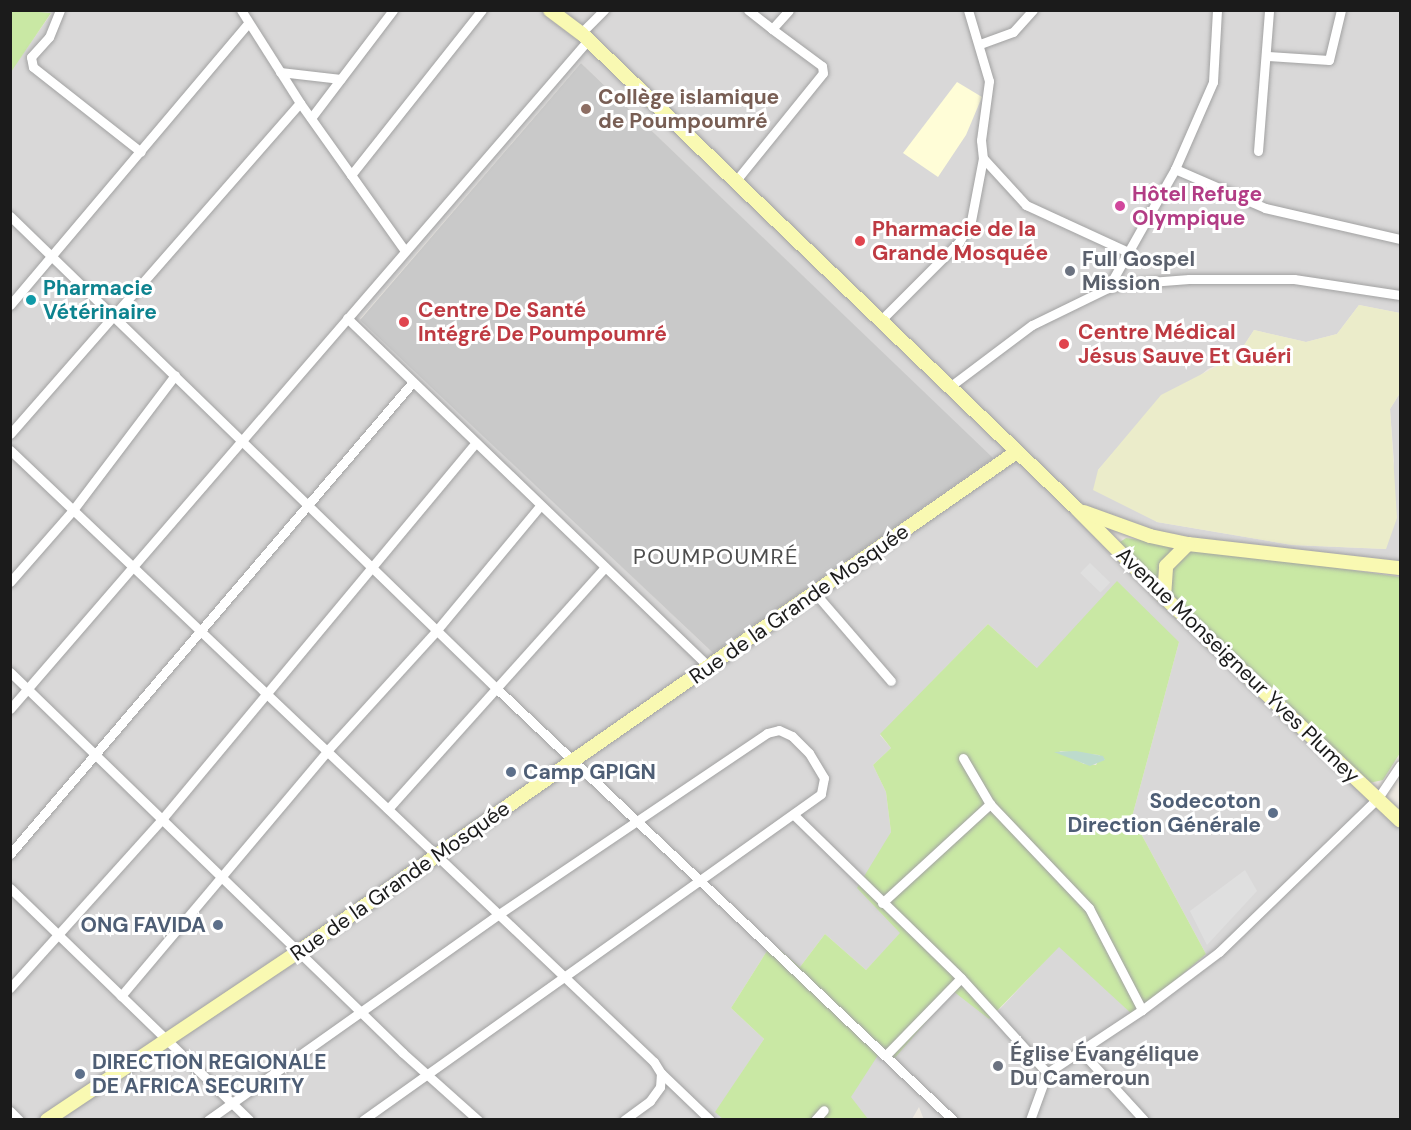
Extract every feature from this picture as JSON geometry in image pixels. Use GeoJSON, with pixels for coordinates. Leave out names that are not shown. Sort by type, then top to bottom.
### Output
{"type":"FeatureCollection","features":[{"type":"Feature","properties":{"kind":"main road","name":"Avenue Monseigneur Yves Plumey"},"geometry":{"type":"LineString","coordinates":[[550,10],[584,37],[948,388],[1077,509],[1164,597],[1401,820]]}},
{"type":"Feature","properties":{"kind":"main road","name":"Rue de la Grande Mosquée"},"geometry":{"type":"LineString","coordinates":[[47,1119],[168,1041],[301,950],[1016,453]]}},
{"type":"Feature","properties":{"kind":"main road"},"geometry":{"type":"LineString","coordinates":[[1077,509],[1150,536],[1188,544],[1401,568]]}},
{"type":"Feature","properties":{"kind":"main road"},"geometry":{"type":"LineString","coordinates":[[1164,597],[1166,566],[1188,544]]}},
{"type":"Feature","properties":{"kind":"street"},"geometry":{"type":"LineString","coordinates":[[60,10],[49,37],[32,57],[33,67],[141,152]]}},
{"type":"Feature","properties":{"kind":"street"},"geometry":{"type":"LineString","coordinates":[[241,10],[300,103],[405,251]]}},
{"type":"Feature","properties":{"kind":"street"},"geometry":{"type":"LineString","coordinates":[[311,118],[393,10]]}},
{"type":"Feature","properties":{"kind":"street"},"geometry":{"type":"LineString","coordinates":[[351,175],[482,10]]}},
{"type":"Feature","properties":{"kind":"street"},"geometry":{"type":"LineString","coordinates":[[10,709],[405,251],[604,10]]}},
{"type":"Feature","properties":{"kind":"street"},"geometry":{"type":"LineString","coordinates":[[734,183],[823,73],[822,66],[748,10]]}},
{"type":"Feature","properties":{"kind":"street"},"geometry":{"type":"LineString","coordinates":[[772,29],[789,10]]}},
{"type":"Feature","properties":{"kind":"street"},"geometry":{"type":"LineString","coordinates":[[880,321],[959,242],[971,221],[983,158],[981,140],[989,81],[980,44],[968,10]]}},
{"type":"Feature","properties":{"kind":"street"},"geometry":{"type":"LineString","coordinates":[[980,44],[1013,32],[1033,10]]}},
{"type":"Feature","properties":{"kind":"street"},"geometry":{"type":"LineString","coordinates":[[1108,288],[1126,251],[1175,169],[1213,82],[1217,10]]}},
{"type":"Feature","properties":{"kind":"street"},"geometry":{"type":"LineString","coordinates":[[1258,151],[1268,56],[1269,10]]}},
{"type":"Feature","properties":{"kind":"street"},"geometry":{"type":"LineString","coordinates":[[1268,56],[1329,60],[1341,10]]}},
{"type":"Feature","properties":{"kind":"street"},"geometry":{"type":"LineString","coordinates":[[10,305],[248,22]]}},
{"type":"Feature","properties":{"kind":"street"},"geometry":{"type":"LineString","coordinates":[[280,72],[341,79]]}},
{"type":"Feature","properties":{"kind":"street"},"geometry":{"type":"LineString","coordinates":[[10,434],[300,103]]}},
{"type":"Feature","properties":{"kind":"street"},"geometry":{"type":"LineString","coordinates":[[983,158],[1026,205],[1126,251]]}},
{"type":"Feature","properties":{"kind":"street"},"geometry":{"type":"LineString","coordinates":[[1175,169],[1265,208],[1401,239]]}},
{"type":"Feature","properties":{"kind":"street"},"geometry":{"type":"LineString","coordinates":[[10,216],[495,687],[886,1054],[952,1119]]}},
{"type":"Feature","properties":{"kind":"street"},"geometry":{"type":"LineString","coordinates":[[948,388],[1032,325],[1108,288],[1189,279],[1293,279],[1401,295]]}},
{"type":"Feature","properties":{"kind":"street"},"geometry":{"type":"LineString","coordinates":[[347,318],[709,668]]}},
{"type":"Feature","properties":{"kind":"street"},"geometry":{"type":"LineString","coordinates":[[10,582],[73,510],[176,375]]}},
{"type":"Feature","properties":{"kind":"street"},"geometry":{"type":"LineString","coordinates":[[10,854],[412,383]]}},
{"type":"Feature","properties":{"kind":"street"},"geometry":{"type":"LineString","coordinates":[[10,988],[162,818],[264,692],[373,569],[475,443]]}},
{"type":"Feature","properties":{"kind":"street"},"geometry":{"type":"LineString","coordinates":[[10,450],[654,1062],[661,1073],[710,1119]]}},
{"type":"Feature","properties":{"kind":"street"},"geometry":{"type":"LineString","coordinates":[[121,996],[327,751],[437,630],[540,506]]}},
{"type":"Feature","properties":{"kind":"street"},"geometry":{"type":"LineString","coordinates":[[388,809],[604,568]]}},
{"type":"Feature","properties":{"kind":"street"},"geometry":{"type":"LineString","coordinates":[[815,593],[891,681]]}},
{"type":"Feature","properties":{"kind":"street"},"geometry":{"type":"LineString","coordinates":[[10,672],[224,875],[362,1012],[478,1119]]}},
{"type":"Feature","properties":{"kind":"street"},"geometry":{"type":"LineString","coordinates":[[208,1119],[499,914],[638,822],[767,732],[780,730],[792,736],[809,753],[824,778],[821,794],[795,816],[563,976],[363,1119]]}},
{"type":"Feature","properties":{"kind":"street"},"geometry":{"type":"LineString","coordinates":[[963,758],[990,804],[1089,908],[1142,1010]]}},
{"type":"Feature","properties":{"kind":"street"},"geometry":{"type":"LineString","coordinates":[[1030,1119],[1047,1074],[1142,1010],[1220,952],[1378,798],[1401,765]]}},
{"type":"Feature","properties":{"kind":"street"},"geometry":{"type":"LineString","coordinates":[[882,903],[990,804]]}},
{"type":"Feature","properties":{"kind":"street"},"geometry":{"type":"LineString","coordinates":[[795,816],[961,978],[1047,1074]]}},
{"type":"Feature","properties":{"kind":"street"},"geometry":{"type":"LineString","coordinates":[[10,888],[249,1119]]}},
{"type":"Feature","properties":{"kind":"street"},"geometry":{"type":"LineString","coordinates":[[886,1054],[961,978]]}},
{"type":"Feature","properties":{"kind":"street"},"geometry":{"type":"LineString","coordinates":[[1080,1050],[1144,1119]]}},
{"type":"Feature","properties":{"kind":"street"},"geometry":{"type":"LineString","coordinates":[[624,1119],[650,1101],[660,1087],[661,1073]]}},
{"type":"Feature","properties":{"kind":"street"},"geometry":{"type":"LineString","coordinates":[[815,1119],[824,1110]]}},
{"type":"Feature","properties":{"kind":"street"},"geometry":{"type":"LineString","coordinates":[[10,1111],[19,1119]]}},
{"type":"Feature","properties":{"kind":"shaded area"},"geometry":{"type":"Polygon","coordinates":[[[29,10],[1400,11],[1400,313],[1359,305],[1337,334],[1306,342],[1254,330],[1237,356],[1208,369],[1126,438],[1098,470],[1157,522],[1292,545],[1386,549],[1394,461],[1390,409],[1400,393],[1400,568],[1188,544],[1079,510],[1400,820],[1400,1119],[924,1120],[919,1107],[912,1119],[868,1120],[850,1097],[856,1085],[882,1049],[953,991],[997,1012],[1059,946],[1134,1015],[1206,954],[1132,817],[1179,642],[1037,668],[988,624],[880,735],[891,748],[873,765],[886,792],[891,832],[877,859],[901,933],[866,970],[825,934],[800,967],[772,943],[731,1008],[764,1039],[716,1112],[724,1119],[11,1119],[10,72],[51,14],[30,15],[29,10]],[[581,63],[360,319],[713,653],[992,458],[581,63]]]}},
{"type":"Feature","properties":{"kind":"shaded area"},"geometry":{"type":"Polygon","coordinates":[[[581,63],[993,458],[713,653],[360,320],[581,63]]]}},
{"type":"Feature","properties":{"kind":"shaded area"},"geometry":{"type":"Polygon","coordinates":[[[957,82],[982,97],[966,135],[938,177],[903,153],[957,82]]]}},
{"type":"Feature","properties":{"kind":"shaded area"},"geometry":{"type":"Polygon","coordinates":[[[1090,563],[1110,582],[1100,593],[1080,573],[1090,563]]]}},
{"type":"Feature","properties":{"kind":"shaded area"},"geometry":{"type":"Polygon","coordinates":[[[1245,870],[1257,891],[1207,945],[1190,911],[1245,870]]]}},
{"type":"Feature","properties":{"kind":"green space"},"geometry":{"type":"Polygon","coordinates":[[[10,11],[51,13],[11,72],[10,11]]]}},
{"type":"Feature","properties":{"kind":"green space"},"geometry":{"type":"Polygon","coordinates":[[[1359,305],[1400,313],[1400,393],[1390,409],[1397,518],[1386,549],[1292,545],[1157,522],[1093,490],[1098,470],[1161,395],[1237,356],[1254,330],[1306,342],[1337,334],[1359,305]]]}},
{"type":"Feature","properties":{"kind":"green space"},"geometry":{"type":"Polygon","coordinates":[[[1126,538],[1400,577],[1400,753],[1383,780],[1369,783],[1117,544],[1126,538]]]}},
{"type":"Feature","properties":{"kind":"green space"},"geometry":{"type":"Polygon","coordinates":[[[1117,581],[1179,642],[1132,817],[1206,954],[1134,1016],[1059,947],[989,1019],[953,991],[894,1059],[882,1049],[851,1097],[868,1119],[724,1120],[715,1112],[764,1039],[731,1008],[772,943],[800,967],[825,934],[866,970],[900,933],[857,888],[891,832],[886,792],[873,765],[891,748],[880,734],[988,624],[1037,668],[1117,581]],[[1059,751],[1084,764],[1096,765],[1099,760],[1105,760],[1099,755],[1059,751]]]}},
{"type":"Feature","properties":{"kind":"green space"},"geometry":{"type":"Polygon","coordinates":[[[1076,751],[1103,756],[1105,760],[1090,766],[1054,752],[1076,751]]]}},
{"type":"Feature","properties":{"kind":"place","name":"Collège islamique de Poumpoumré"},"geometry":{"type":"Point","coordinates":[586,109]}},
{"type":"Feature","properties":{"kind":"place","name":"Hôtel Refuge Olympique"},"geometry":{"type":"Point","coordinates":[1120,206]}},
{"type":"Feature","properties":{"kind":"place","name":"Pharmacie de la Grande Mosquée"},"geometry":{"type":"Point","coordinates":[860,241]}},
{"type":"Feature","properties":{"kind":"place","name":"Full Gospel Mission"},"geometry":{"type":"Point","coordinates":[1070,271]}},
{"type":"Feature","properties":{"kind":"place","name":"Pharmacie Vétérinaire"},"geometry":{"type":"Point","coordinates":[31,300]}},
{"type":"Feature","properties":{"kind":"place","name":"Centre De Santé Intégré De Poumpoumré"},"geometry":{"type":"Point","coordinates":[404,322]}},
{"type":"Feature","properties":{"kind":"place","name":"Centre Médical Jésus Sauve Et Guéri"},"geometry":{"type":"Point","coordinates":[1064,344]}},
{"type":"Feature","properties":{"kind":"place","name":"Camp GPIGN"},"geometry":{"type":"Point","coordinates":[511,772]}},
{"type":"Feature","properties":{"kind":"place","name":"Sodecoton Direction Générale"},"geometry":{"type":"Point","coordinates":[1273,813]}},
{"type":"Feature","properties":{"kind":"place","name":"ONG FAVIDA"},"geometry":{"type":"Point","coordinates":[218,925]}},
{"type":"Feature","properties":{"kind":"place","name":"Église Évangélique Du Cameroun"},"geometry":{"type":"Point","coordinates":[998,1066]}},
{"type":"Feature","properties":{"kind":"place","name":"DIRECTION REGIONALE DE AFRICA SECURITY"},"geometry":{"type":"Point","coordinates":[80,1074]}},
{"type":"Feature","properties":{"kind":"district","name":"POUMPOUMRÉ"},"geometry":{"type":"Point","coordinates":[716,557]}}]}
